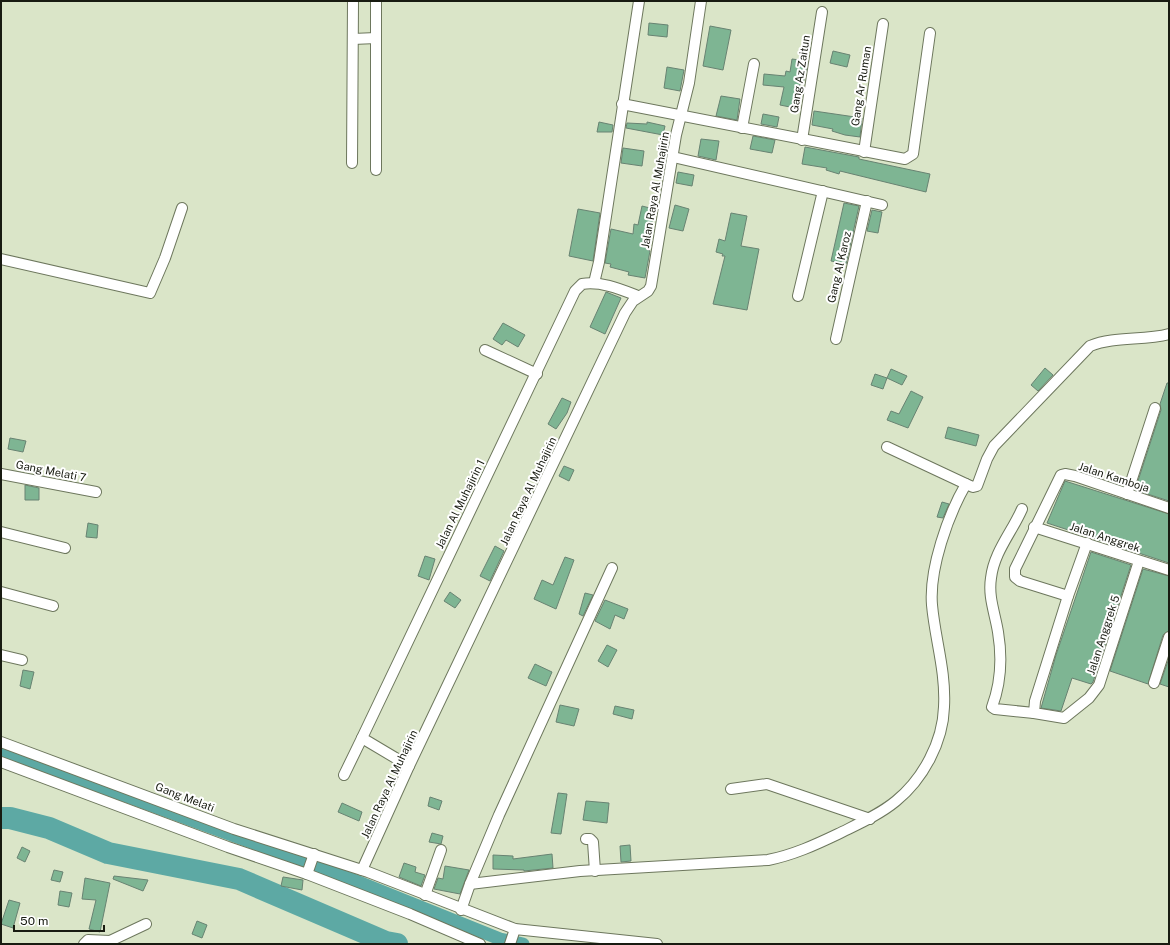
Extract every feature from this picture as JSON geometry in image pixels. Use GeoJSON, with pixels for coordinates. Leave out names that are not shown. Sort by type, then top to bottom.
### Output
{"type":"FeatureCollection","features":[{"type":"Feature","properties":{"kind":"street"},"geometry":{"type":"LineString","coordinates":[[352,163],[353,1]]}},
{"type":"Feature","properties":{"kind":"street"},"geometry":{"type":"LineString","coordinates":[[376,1],[376,170]]}},
{"type":"Feature","properties":{"kind":"street"},"geometry":{"type":"LineString","coordinates":[[638,296],[613,287],[594,283],[599,262],[622,104],[639,1]]}},
{"type":"Feature","properties":{"kind":"street","name":"Jalan Raya Al Muhajirin"},"geometry":{"type":"LineString","coordinates":[[362,870],[625,313],[638,296],[648,291],[651,286],[676,135],[689,83],[701,1]]}},
{"type":"Feature","properties":{"kind":"street","name":"Gang Az Zaitun"},"geometry":{"type":"LineString","coordinates":[[802,140],[822,12]]}},
{"type":"Feature","properties":{"kind":"street","name":"Gang Ar Ruman"},"geometry":{"type":"LineString","coordinates":[[864,152],[883,24]]}},
{"type":"Feature","properties":{"kind":"street"},"geometry":{"type":"LineString","coordinates":[[622,104],[905,159],[913,154],[930,33]]}},
{"type":"Feature","properties":{"kind":"street"},"geometry":{"type":"LineString","coordinates":[[353,39],[376,38]]}},
{"type":"Feature","properties":{"kind":"street"},"geometry":{"type":"LineString","coordinates":[[742,128],[754,64]]}},
{"type":"Feature","properties":{"kind":"street"},"geometry":{"type":"LineString","coordinates":[[673,157],[867,200],[882,205]]}},
{"type":"Feature","properties":{"kind":"street"},"geometry":{"type":"LineString","coordinates":[[798,296],[823,191]]}},
{"type":"Feature","properties":{"kind":"street","name":"Gang Al Karoz"},"geometry":{"type":"LineString","coordinates":[[836,339],[867,200]]}},
{"type":"Feature","properties":{"kind":"street"},"geometry":{"type":"LineString","coordinates":[[1,259],[150,293],[166,258],[182,208]]}},
{"type":"Feature","properties":{"kind":"street","name":"Jalan Al Muhajirin 1"},"geometry":{"type":"LineString","coordinates":[[344,775],[537,374],[575,291],[582,284],[594,283]]}},
{"type":"Feature","properties":{"kind":"street"},"geometry":{"type":"LineString","coordinates":[[887,447],[973,487],[978,486],[987,459],[994,446],[1090,346],[1108,341],[1158,337],[1169,334]]}},
{"type":"Feature","properties":{"kind":"street"},"geometry":{"type":"LineString","coordinates":[[485,350],[537,374]]}},
{"type":"Feature","properties":{"kind":"street"},"geometry":{"type":"LineString","coordinates":[[1127,494],[1155,408]]}},
{"type":"Feature","properties":{"kind":"street","name":"Gang Melati 7"},"geometry":{"type":"LineString","coordinates":[[1,474],[96,492]]}},
{"type":"Feature","properties":{"kind":"street","name":"Jalan Kamboja"},"geometry":{"type":"LineString","coordinates":[[1034,527],[1061,475],[1065,474],[1075,476],[1169,508]]}},
{"type":"Feature","properties":{"kind":"street"},"geometry":{"type":"LineString","coordinates":[[470,884],[595,871],[768,860],[801,851],[870,819],[896,802],[909,789],[927,765],[942,725],[944,683],[932,606],[933,572],[942,540],[966,484]]}},
{"type":"Feature","properties":{"kind":"street"},"geometry":{"type":"LineString","coordinates":[[1022,509],[997,555],[991,577],[991,599],[998,632],[1000,662],[998,687],[992,707],[995,710],[1034,713],[1036,701],[1068,596],[1087,544]]}},
{"type":"Feature","properties":{"kind":"street"},"geometry":{"type":"LineString","coordinates":[[1034,527],[1015,569],[1015,577],[1020,581],[1068,596]]}},
{"type":"Feature","properties":{"kind":"street","name":"Jalan Anggrek"},"geometry":{"type":"LineString","coordinates":[[1034,527],[1169,570]]}},
{"type":"Feature","properties":{"kind":"street"},"geometry":{"type":"LineString","coordinates":[[1,532],[65,548]]}},
{"type":"Feature","properties":{"kind":"street","name":"Jalan Anggrek 5"},"geometry":{"type":"LineString","coordinates":[[1034,713],[1064,718],[1096,690],[1101,680],[1139,561]]}},
{"type":"Feature","properties":{"kind":"street"},"geometry":{"type":"LineString","coordinates":[[461,910],[470,884],[612,568]]}},
{"type":"Feature","properties":{"kind":"street"},"geometry":{"type":"LineString","coordinates":[[1,592],[53,606]]}},
{"type":"Feature","properties":{"kind":"street"},"geometry":{"type":"LineString","coordinates":[[1154,683],[1169,638]]}},
{"type":"Feature","properties":{"kind":"street"},"geometry":{"type":"LineString","coordinates":[[1,655],[22,660]]}},
{"type":"Feature","properties":{"kind":"street"},"geometry":{"type":"LineString","coordinates":[[362,738],[410,766]]}},
{"type":"Feature","properties":{"kind":"street","name":"Gang Melati"},"geometry":{"type":"LineString","coordinates":[[1,742],[78,773],[234,829],[313,856],[362,870],[461,910],[512,937],[657,944]]}},
{"type":"Feature","properties":{"kind":"street"},"geometry":{"type":"LineString","coordinates":[[14,748],[6,762],[228,847],[307,873],[480,944]]}},
{"type":"Feature","properties":{"kind":"street"},"geometry":{"type":"LineString","coordinates":[[74,787],[78,773]]}},
{"type":"Feature","properties":{"kind":"street"},"geometry":{"type":"LineString","coordinates":[[731,789],[759,784],[778,787],[870,819]]}},
{"type":"Feature","properties":{"kind":"street"},"geometry":{"type":"LineString","coordinates":[[586,839],[590,839],[593,842],[595,871]]}},
{"type":"Feature","properties":{"kind":"street"},"geometry":{"type":"LineString","coordinates":[[426,895],[440,850]]}},
{"type":"Feature","properties":{"kind":"street"},"geometry":{"type":"LineString","coordinates":[[307,873],[313,856]]}},
{"type":"Feature","properties":{"kind":"street"},"geometry":{"type":"LineString","coordinates":[[84,944],[88,940],[110,941],[146,924]]}},
{"type":"Feature","properties":{"kind":"building"},"geometry":{"type":"Polygon","coordinates":[[[649,23],[668,25],[667,37],[648,35],[649,23]]]}},
{"type":"Feature","properties":{"kind":"building"},"geometry":{"type":"Polygon","coordinates":[[[710,26],[731,30],[723,70],[703,66],[710,26]]]}},
{"type":"Feature","properties":{"kind":"building"},"geometry":{"type":"Polygon","coordinates":[[[833,51],[850,55],[847,67],[830,63],[833,51]]]}},
{"type":"Feature","properties":{"kind":"building"},"geometry":{"type":"Polygon","coordinates":[[[792,59],[808,61],[803,84],[800,84],[795,108],[780,105],[784,87],[763,85],[764,74],[785,76],[786,71],[790,72],[792,59]]]}},
{"type":"Feature","properties":{"kind":"building"},"geometry":{"type":"Polygon","coordinates":[[[667,67],[684,70],[680,91],[664,88],[667,67]]]}},
{"type":"Feature","properties":{"kind":"building"},"geometry":{"type":"Polygon","coordinates":[[[721,96],[740,99],[737,120],[716,116],[721,96]]]}},
{"type":"Feature","properties":{"kind":"building"},"geometry":{"type":"Polygon","coordinates":[[[814,111],[862,118],[860,137],[845,135],[832,131],[833,129],[812,125],[814,111]]]}},
{"type":"Feature","properties":{"kind":"building"},"geometry":{"type":"Polygon","coordinates":[[[763,114],[779,117],[777,127],[761,124],[763,114]]]}},
{"type":"Feature","properties":{"kind":"building"},"geometry":{"type":"Polygon","coordinates":[[[599,122],[613,125],[612,132],[597,132],[599,122]]]}},
{"type":"Feature","properties":{"kind":"building"},"geometry":{"type":"Polygon","coordinates":[[[647,122],[665,126],[663,135],[626,128],[627,123],[647,124],[647,122]]]}},
{"type":"Feature","properties":{"kind":"building"},"geometry":{"type":"Polygon","coordinates":[[[753,136],[775,140],[772,153],[750,149],[753,136]]]}},
{"type":"Feature","properties":{"kind":"building"},"geometry":{"type":"Polygon","coordinates":[[[701,139],[719,141],[716,160],[698,156],[701,139]]]}},
{"type":"Feature","properties":{"kind":"building"},"geometry":{"type":"Polygon","coordinates":[[[805,147],[859,157],[859,159],[930,174],[926,192],[840,171],[839,174],[826,170],[827,168],[802,164],[805,147]]]}},
{"type":"Feature","properties":{"kind":"building"},"geometry":{"type":"Polygon","coordinates":[[[623,148],[644,151],[642,166],[621,163],[623,148]]]}},
{"type":"Feature","properties":{"kind":"building"},"geometry":{"type":"Polygon","coordinates":[[[678,172],[694,175],[692,186],[676,183],[678,172]]]}},
{"type":"Feature","properties":{"kind":"building"},"geometry":{"type":"Polygon","coordinates":[[[844,203],[859,206],[846,264],[831,261],[844,203]]]}},
{"type":"Feature","properties":{"kind":"building"},"geometry":{"type":"Polygon","coordinates":[[[675,205],[689,209],[683,231],[669,228],[675,205]]]}},
{"type":"Feature","properties":{"kind":"building"},"geometry":{"type":"Polygon","coordinates":[[[642,206],[654,209],[648,250],[650,251],[645,278],[628,275],[629,272],[610,267],[611,264],[605,263],[611,229],[633,234],[634,224],[638,225],[642,206]]]}},
{"type":"Feature","properties":{"kind":"building"},"geometry":{"type":"Polygon","coordinates":[[[578,209],[600,213],[593,261],[569,256],[578,209]]]}},
{"type":"Feature","properties":{"kind":"building"},"geometry":{"type":"Polygon","coordinates":[[[872,210],[882,212],[878,233],[867,231],[872,210]]]}},
{"type":"Feature","properties":{"kind":"building"},"geometry":{"type":"Polygon","coordinates":[[[731,213],[747,216],[741,246],[759,249],[747,310],[713,304],[725,256],[722,256],[723,254],[716,252],[719,239],[725,241],[731,213]]]}},
{"type":"Feature","properties":{"kind":"building"},"geometry":{"type":"Polygon","coordinates":[[[606,292],[621,298],[605,334],[590,327],[606,292]]]}},
{"type":"Feature","properties":{"kind":"building"},"geometry":{"type":"Polygon","coordinates":[[[503,323],[525,335],[518,347],[506,340],[502,345],[493,339],[503,323]]]}},
{"type":"Feature","properties":{"kind":"building"},"geometry":{"type":"Polygon","coordinates":[[[1045,368],[1053,375],[1038,391],[1031,385],[1045,368]]]}},
{"type":"Feature","properties":{"kind":"building"},"geometry":{"type":"Polygon","coordinates":[[[891,369],[907,376],[902,385],[887,378],[891,369]]]}},
{"type":"Feature","properties":{"kind":"building"},"geometry":{"type":"Polygon","coordinates":[[[875,374],[887,378],[883,389],[871,385],[875,374]]]}},
{"type":"Feature","properties":{"kind":"building"},"geometry":{"type":"Polygon","coordinates":[[[1167,383],[1169,383],[1169,501],[1135,490],[1161,410],[1160,404],[1167,383]]]}},
{"type":"Feature","properties":{"kind":"building"},"geometry":{"type":"Polygon","coordinates":[[[911,391],[923,397],[908,428],[887,420],[891,411],[899,414],[911,391]]]}},
{"type":"Feature","properties":{"kind":"building"},"geometry":{"type":"Polygon","coordinates":[[[562,398],[571,402],[567,413],[556,429],[548,424],[562,398]]]}},
{"type":"Feature","properties":{"kind":"building"},"geometry":{"type":"Polygon","coordinates":[[[948,427],[979,435],[976,446],[945,438],[948,427]]]}},
{"type":"Feature","properties":{"kind":"building"},"geometry":{"type":"Polygon","coordinates":[[[10,438],[26,441],[23,452],[8,449],[10,438]]]}},
{"type":"Feature","properties":{"kind":"building"},"geometry":{"type":"Polygon","coordinates":[[[564,466],[574,470],[569,481],[559,476],[564,466]]]}},
{"type":"Feature","properties":{"kind":"building"},"geometry":{"type":"Polygon","coordinates":[[[1065,481],[1169,514],[1169,563],[1047,523],[1065,481]]]}},
{"type":"Feature","properties":{"kind":"building"},"geometry":{"type":"Polygon","coordinates":[[[25,485],[39,488],[39,500],[25,500],[25,485]]]}},
{"type":"Feature","properties":{"kind":"building"},"geometry":{"type":"Polygon","coordinates":[[[942,502],[949,504],[943,518],[937,517],[942,502]]]}},
{"type":"Feature","properties":{"kind":"building"},"geometry":{"type":"Polygon","coordinates":[[[88,523],[98,525],[97,538],[86,537],[88,523]]]}},
{"type":"Feature","properties":{"kind":"building"},"geometry":{"type":"Polygon","coordinates":[[[495,546],[504,551],[490,581],[480,576],[495,546]]]}},
{"type":"Feature","properties":{"kind":"building"},"geometry":{"type":"Polygon","coordinates":[[[1091,552],[1131,565],[1093,682],[1091,684],[1072,678],[1061,711],[1041,708],[1056,655],[1091,552]]]}},
{"type":"Feature","properties":{"kind":"building"},"geometry":{"type":"Polygon","coordinates":[[[425,556],[435,559],[429,580],[418,576],[425,556]]]}},
{"type":"Feature","properties":{"kind":"building"},"geometry":{"type":"Polygon","coordinates":[[[565,557],[574,560],[556,609],[534,599],[542,580],[553,585],[565,557]]]}},
{"type":"Feature","properties":{"kind":"building"},"geometry":{"type":"Polygon","coordinates":[[[1143,569],[1169,576],[1169,631],[1163,635],[1148,684],[1110,671],[1143,569]]]}},
{"type":"Feature","properties":{"kind":"building"},"geometry":{"type":"Polygon","coordinates":[[[450,592],[461,600],[455,608],[444,601],[450,592]]]}},
{"type":"Feature","properties":{"kind":"building"},"geometry":{"type":"Polygon","coordinates":[[[585,593],[593,595],[583,616],[579,614],[585,593]]]}},
{"type":"Feature","properties":{"kind":"building"},"geometry":{"type":"Polygon","coordinates":[[[605,600],[628,609],[624,619],[615,615],[610,629],[595,621],[605,600]]]}},
{"type":"Feature","properties":{"kind":"building"},"geometry":{"type":"Polygon","coordinates":[[[607,645],[617,650],[608,667],[598,661],[607,645]]]}},
{"type":"Feature","properties":{"kind":"building"},"geometry":{"type":"Polygon","coordinates":[[[1169,658],[1169,687],[1160,684],[1169,658]]]}},
{"type":"Feature","properties":{"kind":"building"},"geometry":{"type":"Polygon","coordinates":[[[535,664],[552,672],[546,686],[528,678],[535,664]]]}},
{"type":"Feature","properties":{"kind":"building"},"geometry":{"type":"Polygon","coordinates":[[[23,670],[34,672],[30,689],[20,686],[23,670]]]}},
{"type":"Feature","properties":{"kind":"building"},"geometry":{"type":"Polygon","coordinates":[[[560,705],[579,709],[574,726],[556,722],[560,705]]]}},
{"type":"Feature","properties":{"kind":"building"},"geometry":{"type":"Polygon","coordinates":[[[615,706],[634,710],[632,719],[613,714],[615,706]]]}},
{"type":"Feature","properties":{"kind":"building"},"geometry":{"type":"Polygon","coordinates":[[[558,793],[567,794],[561,834],[551,833],[558,793]]]}},
{"type":"Feature","properties":{"kind":"building"},"geometry":{"type":"Polygon","coordinates":[[[430,797],[442,801],[439,810],[428,806],[430,797]]]}},
{"type":"Feature","properties":{"kind":"building"},"geometry":{"type":"Polygon","coordinates":[[[586,801],[609,803],[607,823],[583,820],[586,801]]]}},
{"type":"Feature","properties":{"kind":"building"},"geometry":{"type":"Polygon","coordinates":[[[342,803],[362,812],[359,821],[338,812],[342,803]]]}},
{"type":"Feature","properties":{"kind":"building"},"geometry":{"type":"Polygon","coordinates":[[[432,833],[443,836],[441,844],[429,842],[432,833]]]}},
{"type":"Feature","properties":{"kind":"building"},"geometry":{"type":"Polygon","coordinates":[[[630,845],[631,861],[621,862],[620,846],[630,845]]]}},
{"type":"Feature","properties":{"kind":"building"},"geometry":{"type":"Polygon","coordinates":[[[22,847],[30,851],[25,862],[17,858],[22,847]]]}},
{"type":"Feature","properties":{"kind":"building"},"geometry":{"type":"Polygon","coordinates":[[[552,854],[553,868],[524,871],[493,869],[493,855],[513,856],[513,859],[552,854]]]}},
{"type":"Feature","properties":{"kind":"building"},"geometry":{"type":"Polygon","coordinates":[[[404,863],[416,867],[415,872],[425,875],[421,886],[399,877],[404,863]]]}},
{"type":"Feature","properties":{"kind":"building"},"geometry":{"type":"Polygon","coordinates":[[[445,866],[469,870],[460,894],[434,889],[438,878],[443,879],[445,866]]]}},
{"type":"Feature","properties":{"kind":"building"},"geometry":{"type":"Polygon","coordinates":[[[54,870],[63,872],[60,882],[51,880],[54,870]]]}},
{"type":"Feature","properties":{"kind":"building"},"geometry":{"type":"Polygon","coordinates":[[[114,876],[148,880],[143,891],[113,879],[114,876]]]}},
{"type":"Feature","properties":{"kind":"building"},"geometry":{"type":"Polygon","coordinates":[[[283,877],[303,880],[302,890],[281,886],[283,877]]]}},
{"type":"Feature","properties":{"kind":"building"},"geometry":{"type":"Polygon","coordinates":[[[85,878],[110,883],[100,932],[89,929],[96,900],[82,899],[85,878]]]}},
{"type":"Feature","properties":{"kind":"building"},"geometry":{"type":"Polygon","coordinates":[[[60,891],[72,893],[69,907],[58,905],[60,891]]]}},
{"type":"Feature","properties":{"kind":"building"},"geometry":{"type":"Polygon","coordinates":[[[9,900],[20,903],[13,928],[1,924],[9,900]]]}},
{"type":"Feature","properties":{"kind":"building"},"geometry":{"type":"Polygon","coordinates":[[[197,921],[207,925],[202,938],[192,934],[197,921]]]}},
{"type":"Feature","properties":{"kind":"waterway"},"geometry":{"type":"LineString","coordinates":[[1,750],[346,877],[500,939],[523,944]]}},
{"type":"Feature","properties":{"kind":"waterway"},"geometry":{"type":"LineString","coordinates":[[1,818],[10,818],[49,828],[108,853],[239,879],[386,942],[397,944]]}}]}
